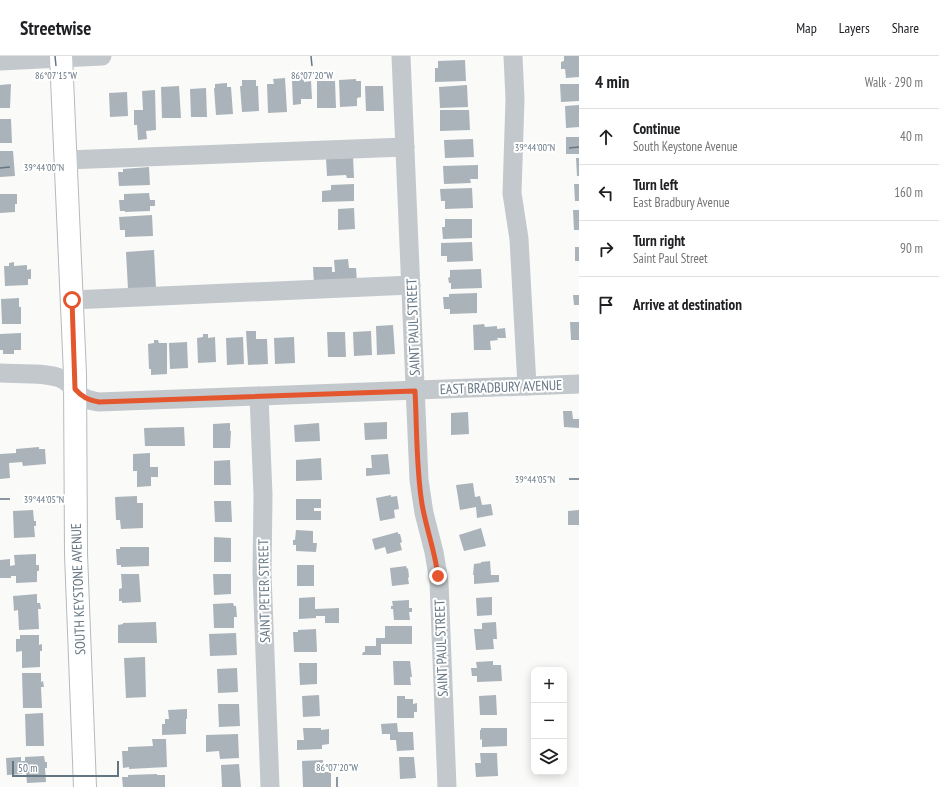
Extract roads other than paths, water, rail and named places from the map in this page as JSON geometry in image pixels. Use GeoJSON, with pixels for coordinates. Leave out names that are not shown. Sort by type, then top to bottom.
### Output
{"type":"FeatureCollection","features":[{"type":"Feature","properties":{"kind":"main road","name":"SOUTH KEYSTONE AVENUE"},"geometry":{"type":"LineString","coordinates":[[61,57],[75,389],[76,554],[85,787]]}},
{"type":"Feature","properties":{"kind":"street"},"geometry":{"type":"LineString","coordinates":[[0,61],[102,56]]}},
{"type":"Feature","properties":{"kind":"street","name":"SAINT PAUL STREET"},"geometry":{"type":"LineString","coordinates":[[401,56],[420,492],[438,576],[447,787]]}},
{"type":"Feature","properties":{"kind":"street"},"geometry":{"type":"LineString","coordinates":[[513,56],[515,99],[512,193],[519,239],[527,386]]}},
{"type":"Feature","properties":{"kind":"street"},"geometry":{"type":"LineString","coordinates":[[66,160],[405,146]]}},
{"type":"Feature","properties":{"kind":"street"},"geometry":{"type":"LineString","coordinates":[[72,300],[411,285]]}},
{"type":"Feature","properties":{"kind":"street","name":"EAST BRADBURY AVENUE"},"geometry":{"type":"LineString","coordinates":[[0,373],[61,378],[81,395],[99,402],[579,384]]}},
{"type":"Feature","properties":{"kind":"street","name":"SAINT PETER STREET"},"geometry":{"type":"LineString","coordinates":[[259,396],[263,495],[262,568],[270,787]]}}]}
